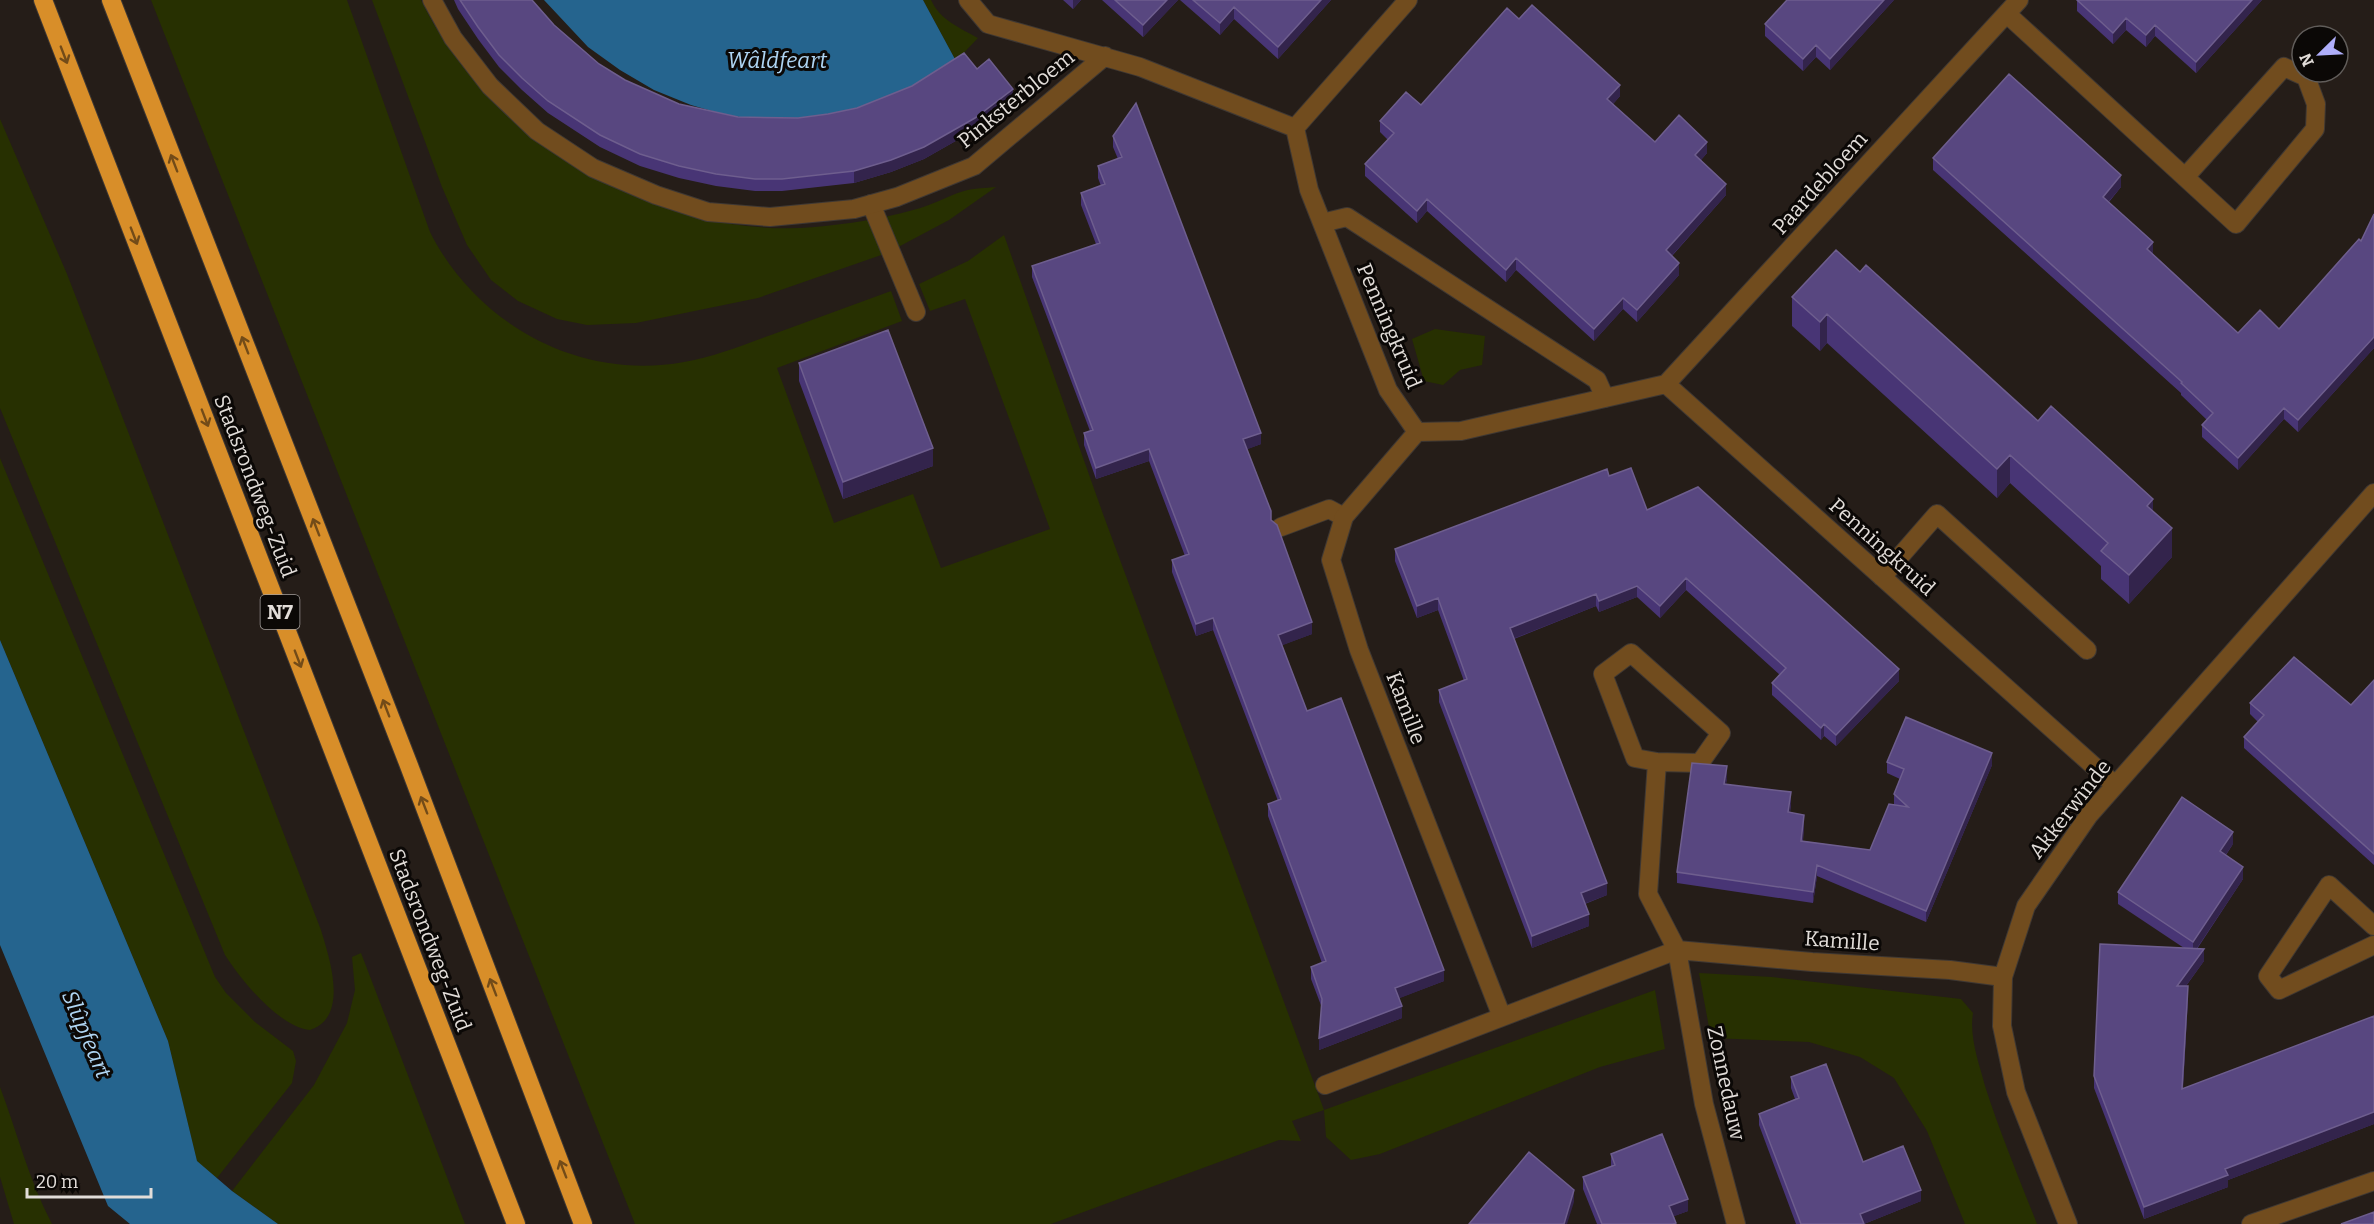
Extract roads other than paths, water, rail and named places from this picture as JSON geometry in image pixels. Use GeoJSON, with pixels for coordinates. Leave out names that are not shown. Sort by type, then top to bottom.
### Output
{"type":"FeatureCollection","features":[{"type":"Feature","properties":{"kind":"highway","name":"Stadsrondweg-Zuid"},"geometry":{"type":"LineString","coordinates":[[43,0],[516,1224]]}},
{"type":"Feature","properties":{"kind":"highway","name":"Stadsrondweg-Zuid"},"geometry":{"type":"LineString","coordinates":[[111,0],[403,752],[583,1224]]}},
{"type":"Feature","properties":{"kind":"street","name":"Pinksterbloem"},"geometry":{"type":"LineString","coordinates":[[432,0],[453,38],[490,86],[537,131],[592,168],[656,195],[708,212],[770,217],[854,209],[897,197],[974,166],[1105,56]]}},
{"type":"Feature","properties":{"kind":"street","name":"Pinksterbloem"},"geometry":{"type":"LineString","coordinates":[[968,0],[988,24],[1140,67],[1295,128]]}},
{"type":"Feature","properties":{"kind":"street"},"geometry":{"type":"LineString","coordinates":[[1295,128],[1408,0]]}},
{"type":"Feature","properties":{"kind":"street","name":"Paardebloem"},"geometry":{"type":"LineString","coordinates":[[1666,384],[2013,7],[2186,176],[2236,224],[2315,129],[2316,104],[2306,77],[2284,66],[2186,176]]}},
{"type":"Feature","properties":{"kind":"street","name":"Penningkruid"},"geometry":{"type":"LineString","coordinates":[[1295,128],[1309,190],[1388,390],[1417,432]]}},
{"type":"Feature","properties":{"kind":"street"},"geometry":{"type":"LineString","coordinates":[[872,204],[916,312]]}},
{"type":"Feature","properties":{"kind":"street","name":"Penningkruid"},"geometry":{"type":"LineString","coordinates":[[1322,223],[1347,217],[1597,380],[1605,398]]}},
{"type":"Feature","properties":{"kind":"street"},"geometry":{"type":"LineString","coordinates":[[1417,432],[1461,431],[1666,384]]}},
{"type":"Feature","properties":{"kind":"street","name":"Penningkruid"},"geometry":{"type":"LineString","coordinates":[[1666,384],[2115,785]]}},
{"type":"Feature","properties":{"kind":"street","name":"Kamille"},"geometry":{"type":"LineString","coordinates":[[1417,432],[1344,517],[1331,560],[1359,650],[1502,1017]]}},
{"type":"Feature","properties":{"kind":"street","name":"Akkerwinde"},"geometry":{"type":"LineString","coordinates":[[2068,1224],[2016,1092],[2002,1026],[2003,977],[2026,906],[2089,815],[2374,493]]}},
{"type":"Feature","properties":{"kind":"street"},"geometry":{"type":"LineString","coordinates":[[1281,527],[1329,509],[1344,517]]}},
{"type":"Feature","properties":{"kind":"street"},"geometry":{"type":"LineString","coordinates":[[1882,577],[1937,514],[2087,650]]}},
{"type":"Feature","properties":{"kind":"street"},"geometry":{"type":"LineString","coordinates":[[1631,653],[1721,733],[1700,764],[1657,762],[1635,758],[1603,674],[1631,653]]}},
{"type":"Feature","properties":{"kind":"street"},"geometry":{"type":"LineString","coordinates":[[1657,762],[1648,894],[1677,950]]}},
{"type":"Feature","properties":{"kind":"street"},"geometry":{"type":"LineString","coordinates":[[2374,926],[2329,885],[2268,976],[2278,990],[2374,945]]}},
{"type":"Feature","properties":{"kind":"street","name":"Kamille"},"geometry":{"type":"LineString","coordinates":[[1324,1085],[1677,950],[1812,962],[1950,970],[2003,977]]}},
{"type":"Feature","properties":{"kind":"street","name":"Zonnedauw"},"geometry":{"type":"LineString","coordinates":[[1677,950],[1704,1104],[1736,1224]]}},
{"type":"Feature","properties":{"kind":"street"},"geometry":{"type":"LineString","coordinates":[[2252,1224],[2374,1180]]}},
{"type":"Feature","properties":{"kind":"water","name":"Wâldfeart"},"geometry":{"type":"Polygon","coordinates":[[[544,0],[923,0],[956,61],[922,95],[807,123],[729,116],[691,105],[654,90],[620,70],[588,47],[544,0]]]}},
{"type":"Feature","properties":{"kind":"water","name":"Slûpfeart"},"geometry":{"type":"Polygon","coordinates":[[[0,640],[168,1041],[197,1161],[232,1191],[278,1224],[130,1224],[108,1206],[0,945],[0,640]]]}}]}
